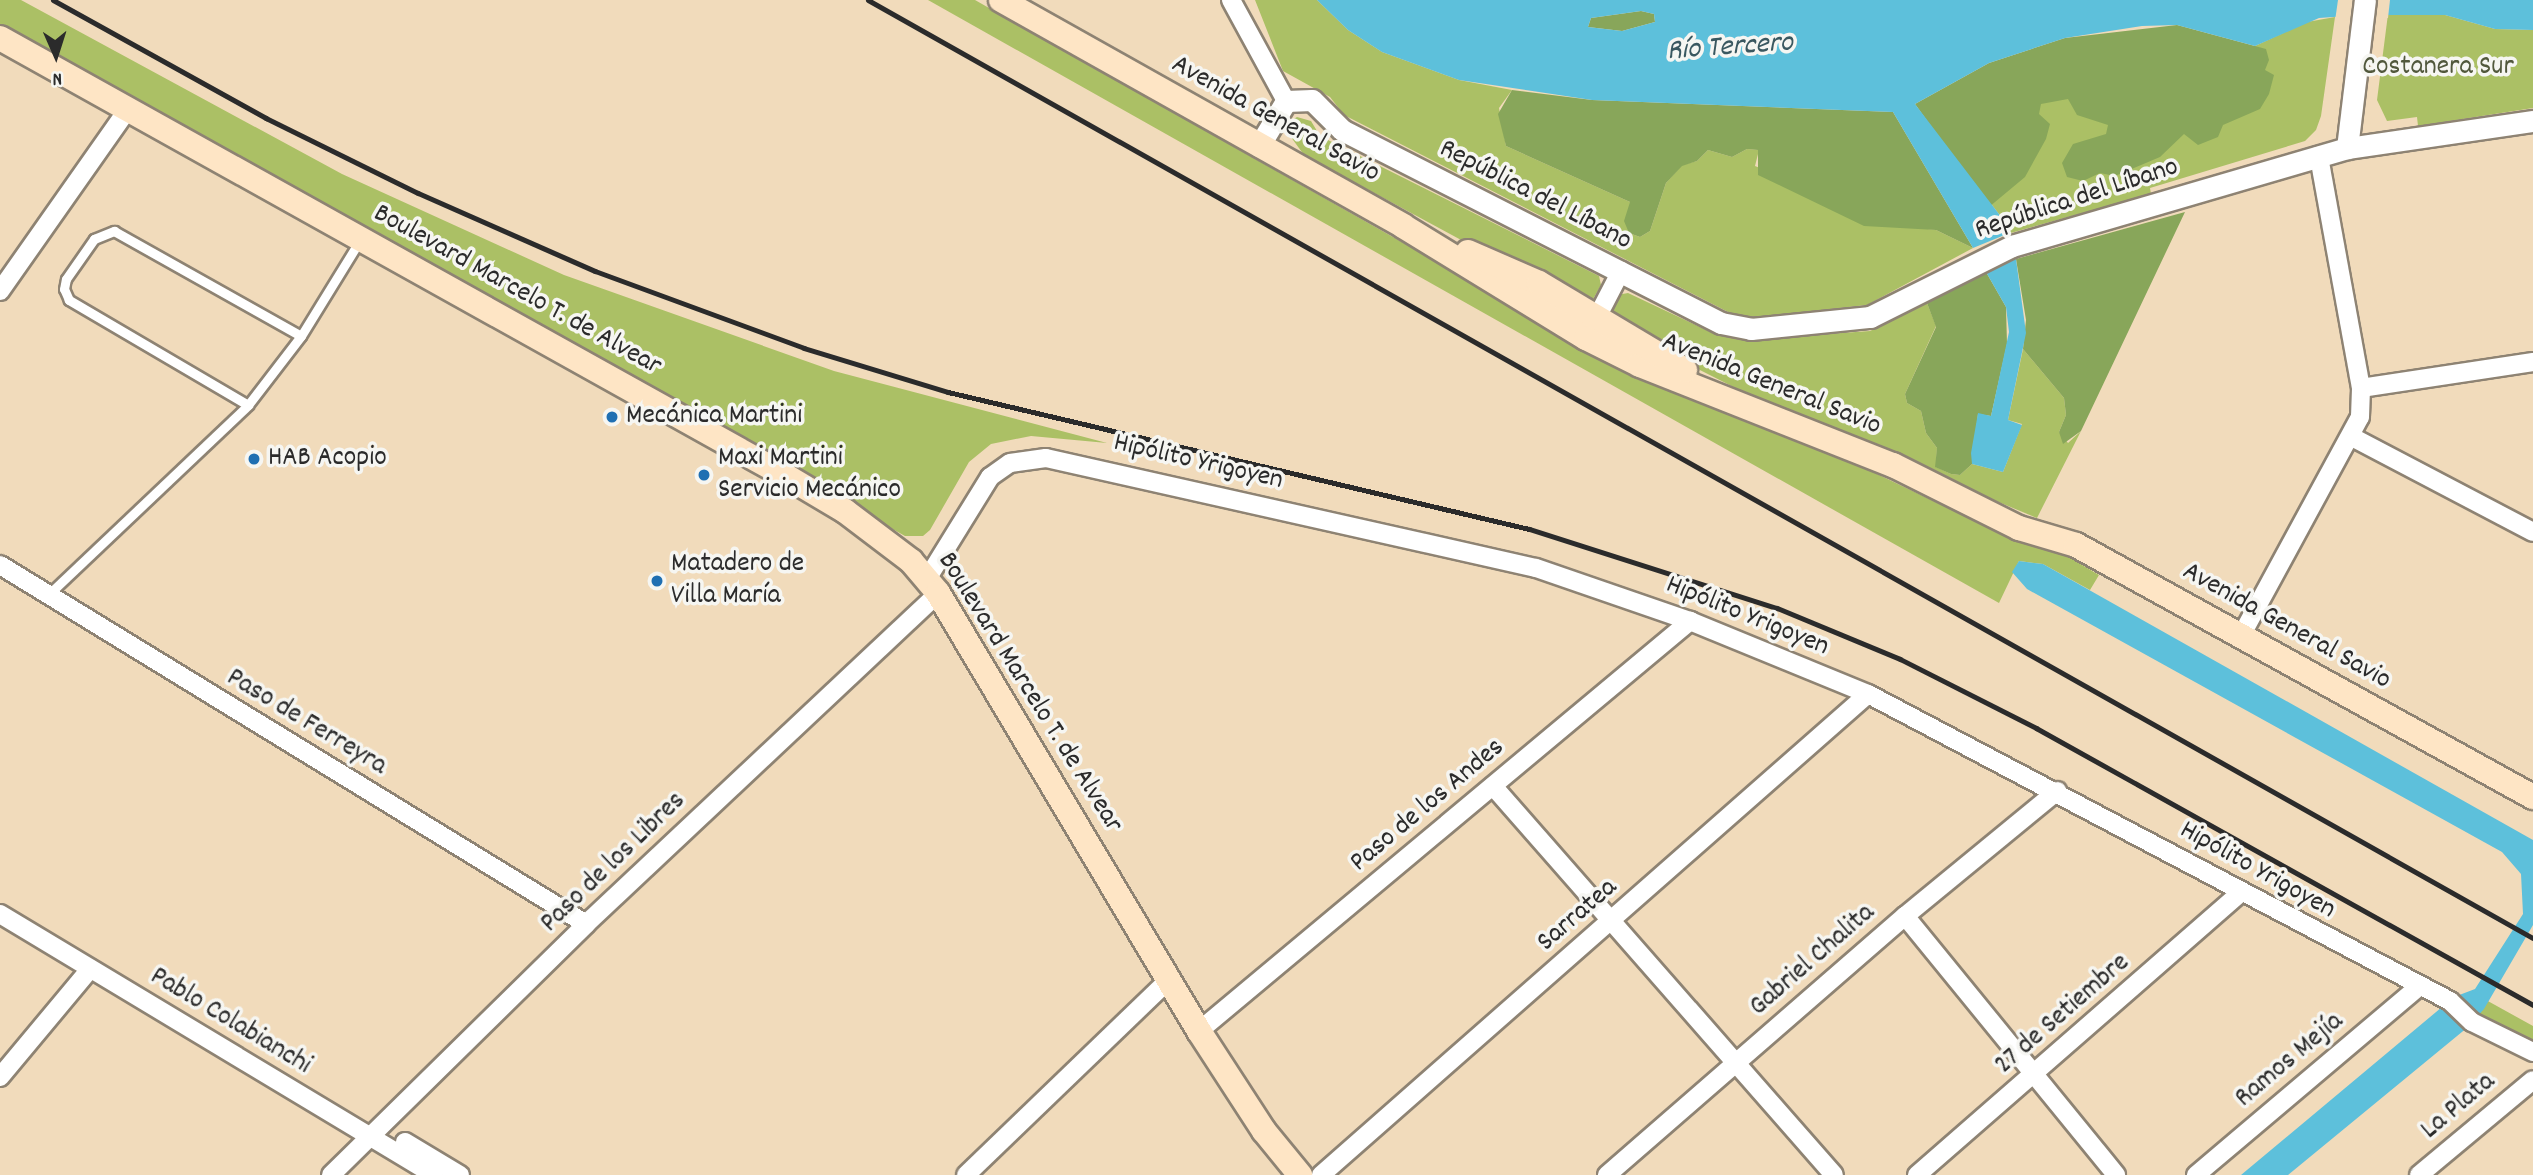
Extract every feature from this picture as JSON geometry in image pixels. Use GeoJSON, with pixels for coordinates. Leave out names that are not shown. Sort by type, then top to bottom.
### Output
{"type":"FeatureCollection","features":[{"type":"Feature","properties":{"kind":"main road","name":"Avenida General Savio"},"geometry":{"type":"LineString","coordinates":[[1001,0],[1403,226],[1518,273],[1591,328],[1781,419],[1893,465],[2019,528],[2076,545],[2532,794]]}},
{"type":"Feature","properties":{"kind":"main road","name":"Boulevard Marcelo T. de Alvear"},"geometry":{"type":"LineString","coordinates":[[0,38],[810,490],[889,542],[932,586],[1171,978],[1199,1031],[1264,1131],[1300,1175]]}},
{"type":"Feature","properties":{"kind":"street"},"geometry":{"type":"LineString","coordinates":[[1231,0],[1286,101],[1259,146]]}},
{"type":"Feature","properties":{"kind":"street"},"geometry":{"type":"LineString","coordinates":[[2347,148],[2365,0]]}},
{"type":"Feature","properties":{"kind":"street","name":"República del Líbano"},"geometry":{"type":"LineString","coordinates":[[1286,101],[1312,100],[1342,130],[1721,323],[1751,329],[1870,317],[1979,260],[2012,246],[2347,148],[2533,121]]}},
{"type":"Feature","properties":{"kind":"street"},"geometry":{"type":"LineString","coordinates":[[0,291],[128,109]]}},
{"type":"Feature","properties":{"kind":"street"},"geometry":{"type":"LineString","coordinates":[[2241,636],[2352,437],[2360,417],[2361,388],[2319,156]]}},
{"type":"Feature","properties":{"kind":"street"},"geometry":{"type":"LineString","coordinates":[[1591,328],[1621,271]]}},
{"type":"Feature","properties":{"kind":"street"},"geometry":{"type":"LineString","coordinates":[[2361,388],[2533,362]]}},
{"type":"Feature","properties":{"kind":"street"},"geometry":{"type":"LineString","coordinates":[[2352,437],[2533,532]]}},
{"type":"Feature","properties":{"kind":"street","name":"Hipólito Yrigoyen"},"geometry":{"type":"LineString","coordinates":[[932,586],[990,477],[1010,463],[1046,458],[1455,547],[1577,580],[1690,621],[1868,694],[2057,791],[2417,988],[2450,1001],[2472,1022],[2533,1052]]}},
{"type":"Feature","properties":{"kind":"street","name":"Paso de Ferreyra"},"geometry":{"type":"LineString","coordinates":[[0,565],[586,924]]}},
{"type":"Feature","properties":{"kind":"street","name":"Paso de los Libres"},"geometry":{"type":"LineString","coordinates":[[331,1175],[932,586]]}},
{"type":"Feature","properties":{"kind":"street","name":"Paso de los Andes"},"geometry":{"type":"LineString","coordinates":[[1199,1031],[1690,621]]}},
{"type":"Feature","properties":{"kind":"street","name":"Sarratea"},"geometry":{"type":"LineString","coordinates":[[1321,1175],[1868,694]]}},
{"type":"Feature","properties":{"kind":"street"},"geometry":{"type":"LineString","coordinates":[[1493,786],[1614,920],[1834,1175]]}},
{"type":"Feature","properties":{"kind":"street","name":"Gabriel Chalita"},"geometry":{"type":"LineString","coordinates":[[1607,1175],[1905,916],[2057,791]]}},
{"type":"Feature","properties":{"kind":"street","name":"27 de Setiembre"},"geometry":{"type":"LineString","coordinates":[[1917,1175],[2037,1073],[2241,892]]}},
{"type":"Feature","properties":{"kind":"street","name":"Pablo Colabianchi"},"geometry":{"type":"LineString","coordinates":[[0,914],[434,1175]]}},
{"type":"Feature","properties":{"kind":"street"},"geometry":{"type":"LineString","coordinates":[[1905,916],[2037,1073],[2116,1175]]}},
{"type":"Feature","properties":{"kind":"street"},"geometry":{"type":"LineString","coordinates":[[0,1077],[90,968]]}},
{"type":"Feature","properties":{"kind":"street"},"geometry":{"type":"LineString","coordinates":[[966,1175],[1171,978]]}},
{"type":"Feature","properties":{"kind":"street","name":"Ramos Mejía"},"geometry":{"type":"LineString","coordinates":[[2196,1175],[2417,988]]}},
{"type":"Feature","properties":{"kind":"street","name":"La Plata"},"geometry":{"type":"LineString","coordinates":[[2419,1175],[2533,1080]]}},
{"type":"Feature","properties":{"kind":"street"},"geometry":{"type":"LineString","coordinates":[[405,1142],[460,1175]]}},
{"type":"Feature","properties":{"kind":"lane"},"geometry":{"type":"LineString","coordinates":[[248,405],[69,300],[64,289],[66,279],[94,240],[114,230],[301,336]]}},
{"type":"Feature","properties":{"kind":"lane"},"geometry":{"type":"LineString","coordinates":[[48,595],[248,405],[301,336],[361,238]]}},
{"type":"Feature","properties":{"kind":"green space"},"geometry":{"type":"Polygon","coordinates":[[[0,0],[21,0],[342,174],[564,275],[834,371],[1107,443],[1031,436],[991,444],[969,462],[930,530],[923,536],[905,536],[0,27],[0,0]]]}},
{"type":"Feature","properties":{"kind":"green space"},"geometry":{"type":"Polygon","coordinates":[[[928,0],[975,0],[1638,376],[1856,464],[2011,538],[2062,553],[2099,575],[2090,590],[2043,564],[2019,561],[1999,603],[928,0]]]}},
{"type":"Feature","properties":{"kind":"green space"},"geometry":{"type":"Polygon","coordinates":[[[1255,0],[1317,0],[1348,30],[1382,52],[1459,80],[1512,90],[1499,108],[1506,146],[1630,202],[1629,233],[1640,237],[1650,231],[1666,183],[1682,165],[1697,161],[1708,150],[1732,157],[1747,149],[1759,150],[1755,166],[1910,227],[1936,230],[1973,248],[1867,305],[1757,317],[1734,315],[1344,115],[1330,97],[1283,71],[1255,0]]]}},
{"type":"Feature","properties":{"kind":"green space"},"geometry":{"type":"Polygon","coordinates":[[[1641,11],[1654,14],[1655,22],[1622,31],[1588,27],[1591,18],[1641,11]]]}},
{"type":"Feature","properties":{"kind":"green space","name":"Costanera Sur"},"geometry":{"type":"Polygon","coordinates":[[[2388,14],[2445,15],[2495,29],[2533,30],[2533,108],[2418,126],[2417,117],[2387,121],[2377,100],[2388,14]]]}},
{"type":"Feature","properties":{"kind":"green space"},"geometry":{"type":"Polygon","coordinates":[[[2335,17],[2321,116],[2316,130],[2305,141],[2150,188],[2151,194],[2007,234],[2002,218],[1929,123],[2255,46],[2307,22],[2335,17]]]}},
{"type":"Feature","properties":{"kind":"green space"},"geometry":{"type":"Polygon","coordinates":[[[2177,25],[2266,49],[2269,60],[2265,70],[2274,75],[2269,94],[2260,109],[2223,125],[2218,137],[2198,145],[2184,134],[2160,157],[2115,176],[2100,173],[2083,181],[2067,177],[2062,163],[2073,144],[2106,134],[2108,125],[2077,115],[2068,99],[2041,104],[2039,114],[2050,124],[2046,139],[2025,177],[1989,207],[1915,104],[1989,63],[2065,38],[2177,25]]]}},
{"type":"Feature","properties":{"kind":"green space"},"geometry":{"type":"Polygon","coordinates":[[[1512,90],[1592,100],[1893,112],[1973,248],[1936,230],[1864,226],[1758,175],[1758,150],[1747,149],[1732,157],[1708,150],[1697,161],[1682,166],[1666,183],[1650,231],[1640,237],[1629,233],[1624,221],[1630,202],[1506,146],[1498,114],[1512,90]]]}},
{"type":"Feature","properties":{"kind":"green space"},"geometry":{"type":"Polygon","coordinates":[[[1297,117],[1311,121],[1320,136],[1599,276],[1601,285],[1592,301],[1487,254],[1304,155],[1288,133],[1289,122],[1297,117]]]}},
{"type":"Feature","properties":{"kind":"green space"},"geometry":{"type":"Polygon","coordinates":[[[2185,212],[2081,431],[2063,444],[2059,432],[2066,415],[2064,398],[2023,349],[2026,320],[2016,259],[2185,212]]]}},
{"type":"Feature","properties":{"kind":"green space"},"geometry":{"type":"Polygon","coordinates":[[[1986,272],[2006,307],[2007,344],[1991,416],[1978,414],[1972,464],[1960,475],[1951,474],[1935,467],[1937,448],[1926,433],[1921,411],[1907,403],[1905,394],[1936,327],[1927,303],[1986,272]]]}},
{"type":"Feature","properties":{"kind":"green space"},"geometry":{"type":"Polygon","coordinates":[[[1628,293],[1717,335],[1741,340],[1870,331],[1927,303],[1936,326],[1905,394],[1907,403],[1921,411],[1926,433],[1937,448],[1936,467],[1951,474],[1960,475],[1972,464],[2003,472],[2022,424],[2008,420],[2023,349],[2064,398],[2066,415],[2059,432],[2068,443],[2081,431],[2037,518],[1789,415],[1688,364],[1610,314],[1617,295],[1628,293]]]}},
{"type":"Feature","properties":{"kind":"green space"},"geometry":{"type":"Polygon","coordinates":[[[2486,1000],[2533,1026],[2533,1044],[2494,1022],[2477,1018],[2486,1000]]]}},
{"type":"Feature","properties":{"kind":"water","name":"Río Tercero"},"geometry":{"type":"Polygon","coordinates":[[[1317,0],[2533,0],[2533,30],[2495,29],[2445,15],[2362,15],[2319,18],[2255,46],[2177,25],[2142,26],[2065,38],[1989,63],[1915,104],[2002,218],[2007,234],[1973,248],[1893,112],[1592,100],[1459,80],[1382,52],[1348,30],[1317,0]],[[1641,11],[1591,18],[1588,27],[1622,31],[1655,22],[1654,14],[1641,11]]]}},
{"type":"Feature","properties":{"kind":"water"},"geometry":{"type":"Polygon","coordinates":[[[2016,259],[2026,333],[2008,420],[2022,425],[2003,472],[1972,464],[1971,453],[1978,413],[1991,416],[2009,332],[2006,307],[1986,272],[2016,259]]]}},
{"type":"Feature","properties":{"kind":"water"},"geometry":{"type":"Polygon","coordinates":[[[2019,561],[2043,564],[2533,840],[2533,925],[2484,1009],[2468,1027],[2288,1175],[2241,1175],[2454,997],[2475,989],[2523,914],[2521,874],[2502,852],[2027,589],[2012,572],[2019,561]]]}},
{"type":"Feature","properties":{"kind":"pier"},"geometry":{"type":"Polygon","coordinates":[[[2338,0],[2390,0],[2388,18],[2335,21],[2338,0]]]}},
{"type":"Feature","properties":{"kind":"railway"},"geometry":{"type":"LineString","coordinates":[[53,0],[266,118],[418,193],[595,271],[804,348],[948,392],[1529,529],[1777,608],[1900,659],[2036,728],[2533,1005]]}},
{"type":"Feature","properties":{"kind":"railway"},"geometry":{"type":"LineString","coordinates":[[868,0],[2533,938]]}},
{"type":"Feature","properties":{"kind":"place","name":"Mecánica Martini"},"geometry":{"type":"Point","coordinates":[612,417]}},
{"type":"Feature","properties":{"kind":"place","name":"HAB Acopio"},"geometry":{"type":"Point","coordinates":[254,459]}},
{"type":"Feature","properties":{"kind":"place","name":"Maxi Martini Servicio Mecánico"},"geometry":{"type":"Point","coordinates":[704,475]}},
{"type":"Feature","properties":{"kind":"place","name":"Matadero de Villa María"},"geometry":{"type":"Point","coordinates":[657,581]}}]}
